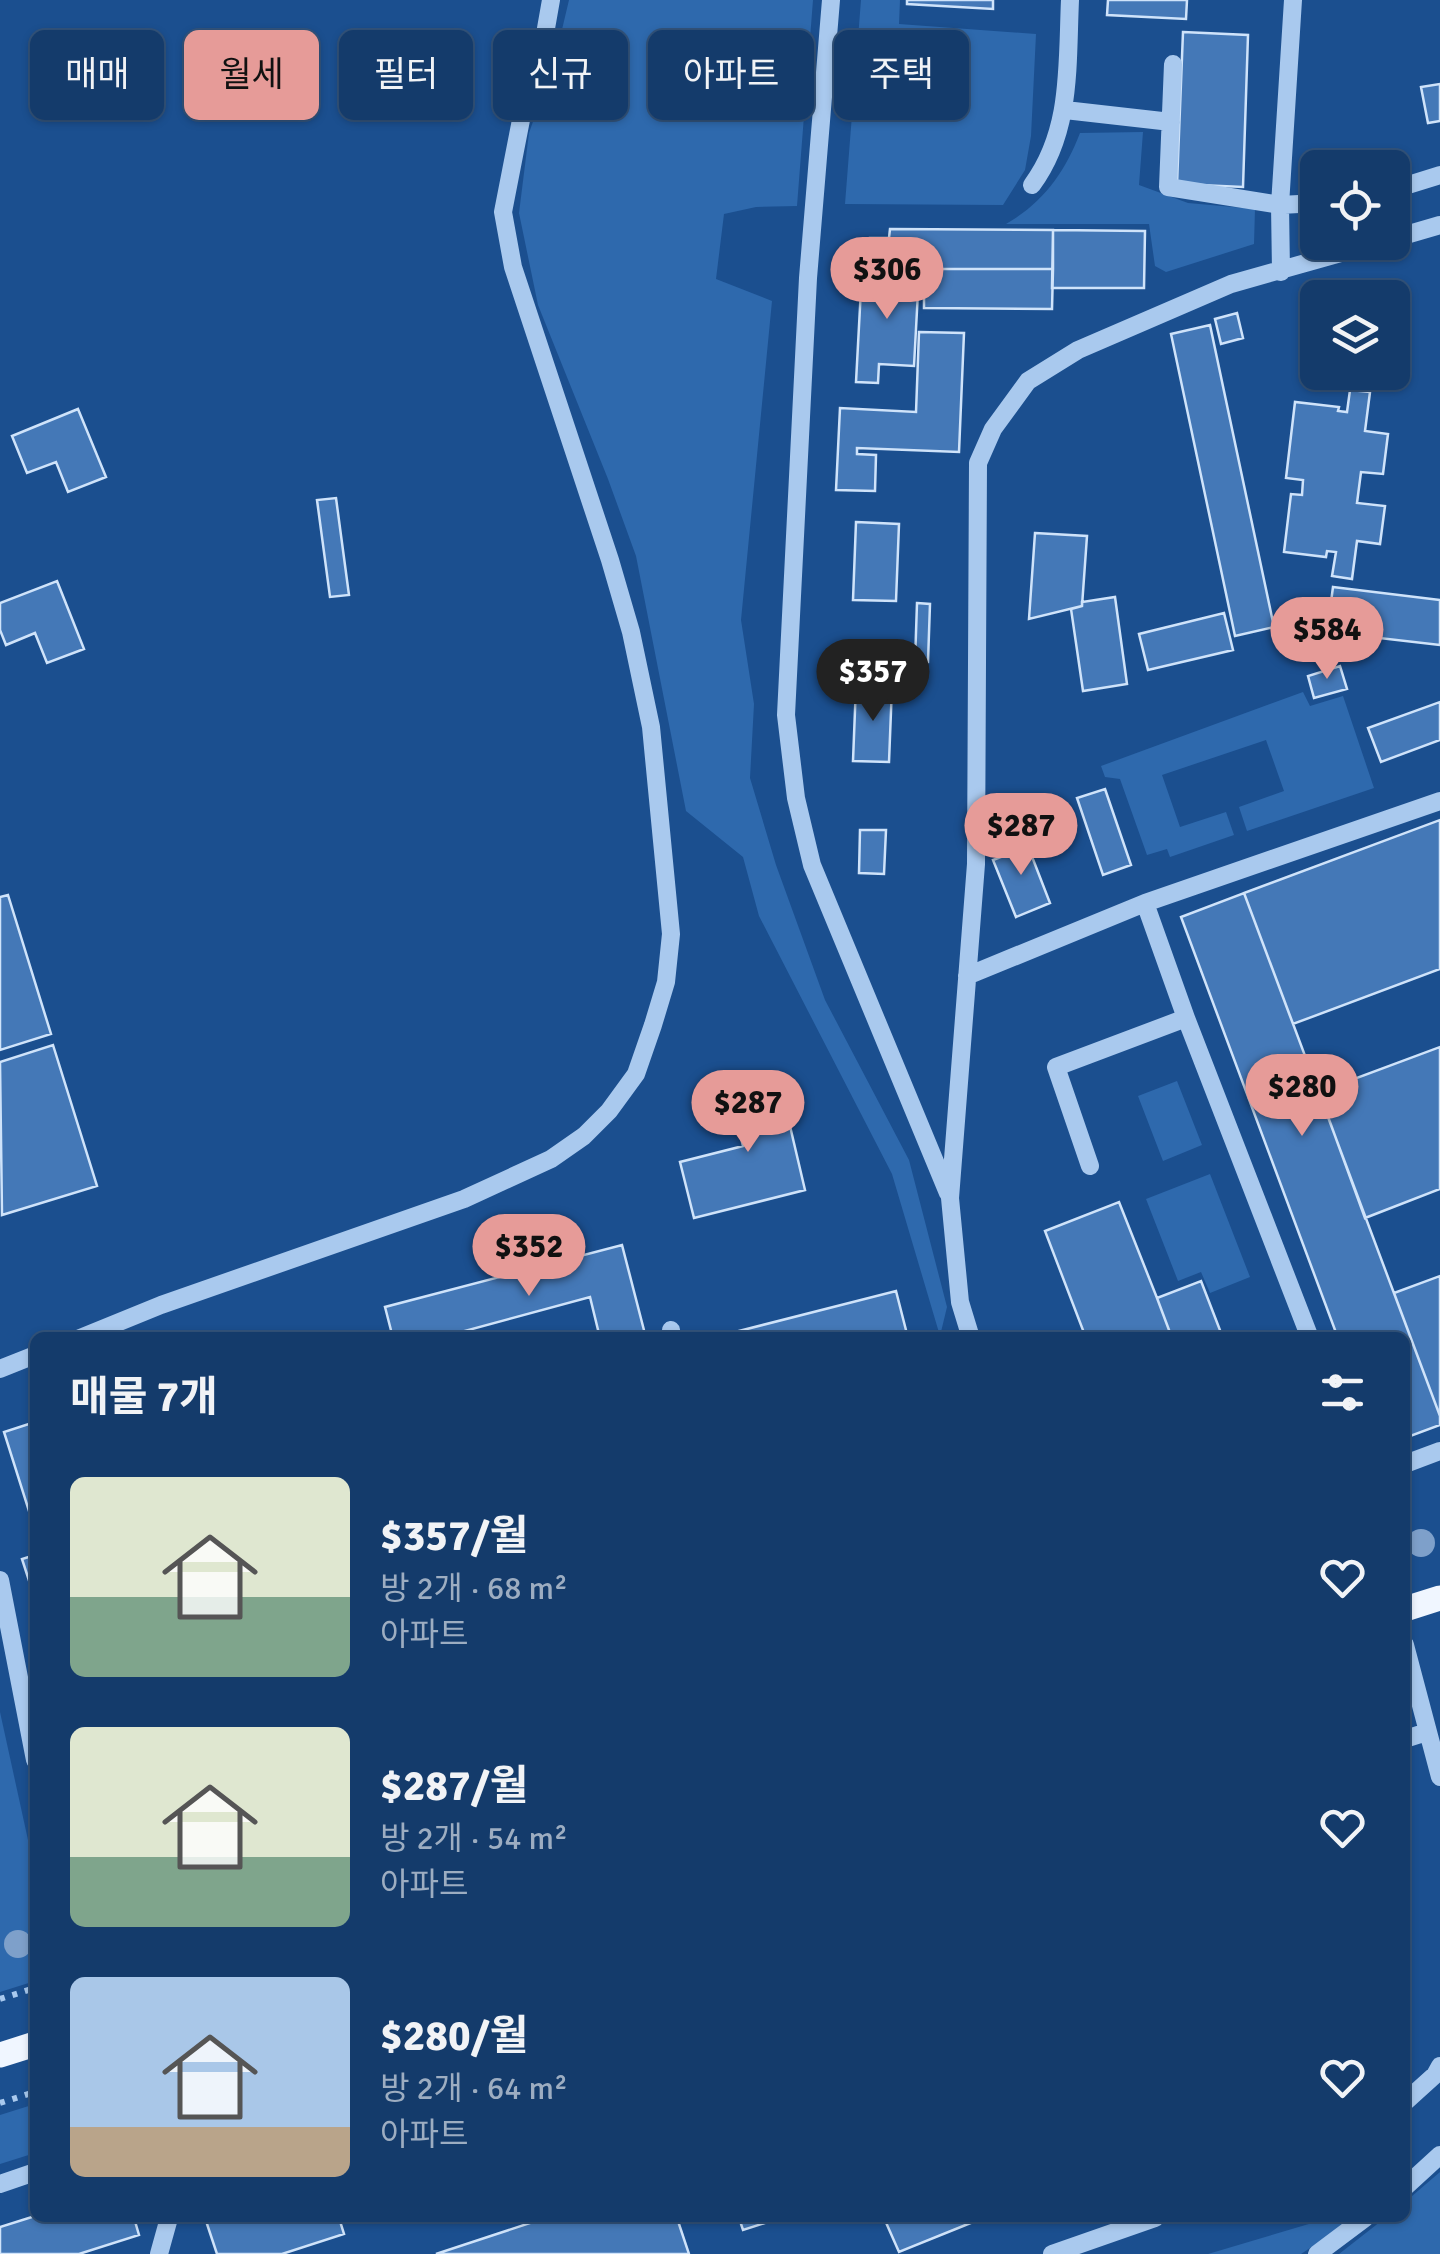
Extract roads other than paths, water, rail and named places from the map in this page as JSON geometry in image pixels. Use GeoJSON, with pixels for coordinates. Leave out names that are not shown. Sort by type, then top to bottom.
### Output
{"type":"FeatureCollection","features":[{"type":"Feature","properties":{"kind":"main road"},"geometry":{"type":"LineString","coordinates":[[1410,1607],[1440,1598]]}},
{"type":"Feature","properties":{"kind":"main road"},"geometry":{"type":"LineString","coordinates":[[0,2055],[30,2046]]}},
{"type":"Feature","properties":{"kind":"street"},"geometry":{"type":"LineString","coordinates":[[95,1332],[464,1199],[551,1159],[584,1136],[609,1111],[636,1074],[666,982],[671,934],[651,727],[631,632],[513,267],[503,212],[550,0]]}},
{"type":"Feature","properties":{"kind":"street"},"geometry":{"type":"LineString","coordinates":[[832,0],[807,298],[786,715],[796,798],[812,865],[950,1198]]}},
{"type":"Feature","properties":{"kind":"street"},"geometry":{"type":"LineString","coordinates":[[1032,186],[1050,162],[1065,110],[1070,0]]}},
{"type":"Feature","properties":{"kind":"street"},"geometry":{"type":"LineString","coordinates":[[1281,272],[1280,204],[1292,0]]}},
{"type":"Feature","properties":{"kind":"street"},"geometry":{"type":"LineString","coordinates":[[1173,64],[1168,187],[1300,203]]}},
{"type":"Feature","properties":{"kind":"street"},"geometry":{"type":"LineString","coordinates":[[1065,110],[1171,122]]}},
{"type":"Feature","properties":{"kind":"street"},"geometry":{"type":"LineString","coordinates":[[1410,184],[1440,175]]}},
{"type":"Feature","properties":{"kind":"street"},"geometry":{"type":"LineString","coordinates":[[1410,234],[1440,225]]}},
{"type":"Feature","properties":{"kind":"street"},"geometry":{"type":"LineString","coordinates":[[969,1332],[960,1302],[950,1198],[976,864],[978,463],[993,429],[1028,381],[1078,350],[1231,284],[1321,260]]}},
{"type":"Feature","properties":{"kind":"street"},"geometry":{"type":"LineString","coordinates":[[967,976],[1144,903],[1440,801]]}},
{"type":"Feature","properties":{"kind":"street"},"geometry":{"type":"LineString","coordinates":[[1144,903],[1308,1332]]}},
{"type":"Feature","properties":{"kind":"street"},"geometry":{"type":"LineString","coordinates":[[1090,1166],[1056,1067],[1186,1018]]}},
{"type":"Feature","properties":{"kind":"street"},"geometry":{"type":"LineString","coordinates":[[0,1370],[30,1358]]}},
{"type":"Feature","properties":{"kind":"street"},"geometry":{"type":"LineString","coordinates":[[1410,1462],[1440,1451]]}},
{"type":"Feature","properties":{"kind":"street"},"geometry":{"type":"LineString","coordinates":[[0,1580],[27,1674],[30,1706]]}},
{"type":"Feature","properties":{"kind":"street"},"geometry":{"type":"LineString","coordinates":[[1410,1664],[1440,1777]]}},
{"type":"Feature","properties":{"kind":"street"},"geometry":{"type":"LineString","coordinates":[[1421,1705],[1440,1698]]}},
{"type":"Feature","properties":{"kind":"street"},"geometry":{"type":"LineString","coordinates":[[1410,1737],[1426,1732]]}},
{"type":"Feature","properties":{"kind":"street"},"geometry":{"type":"LineString","coordinates":[[1410,2098],[1440,2066]]}},
{"type":"Feature","properties":{"kind":"street"},"geometry":{"type":"LineString","coordinates":[[1410,2182],[1440,2155]]}},
{"type":"Feature","properties":{"kind":"street"},"geometry":{"type":"LineString","coordinates":[[0,2184],[30,2174]]}},
{"type":"Feature","properties":{"kind":"street"},"geometry":{"type":"LineString","coordinates":[[158,2254],[168,2222]]}},
{"type":"Feature","properties":{"kind":"street"},"geometry":{"type":"LineString","coordinates":[[1052,2254],[1144,2222]]}},
{"type":"Feature","properties":{"kind":"street"},"geometry":{"type":"LineString","coordinates":[[1318,2254],[1360,2222]]}}]}
